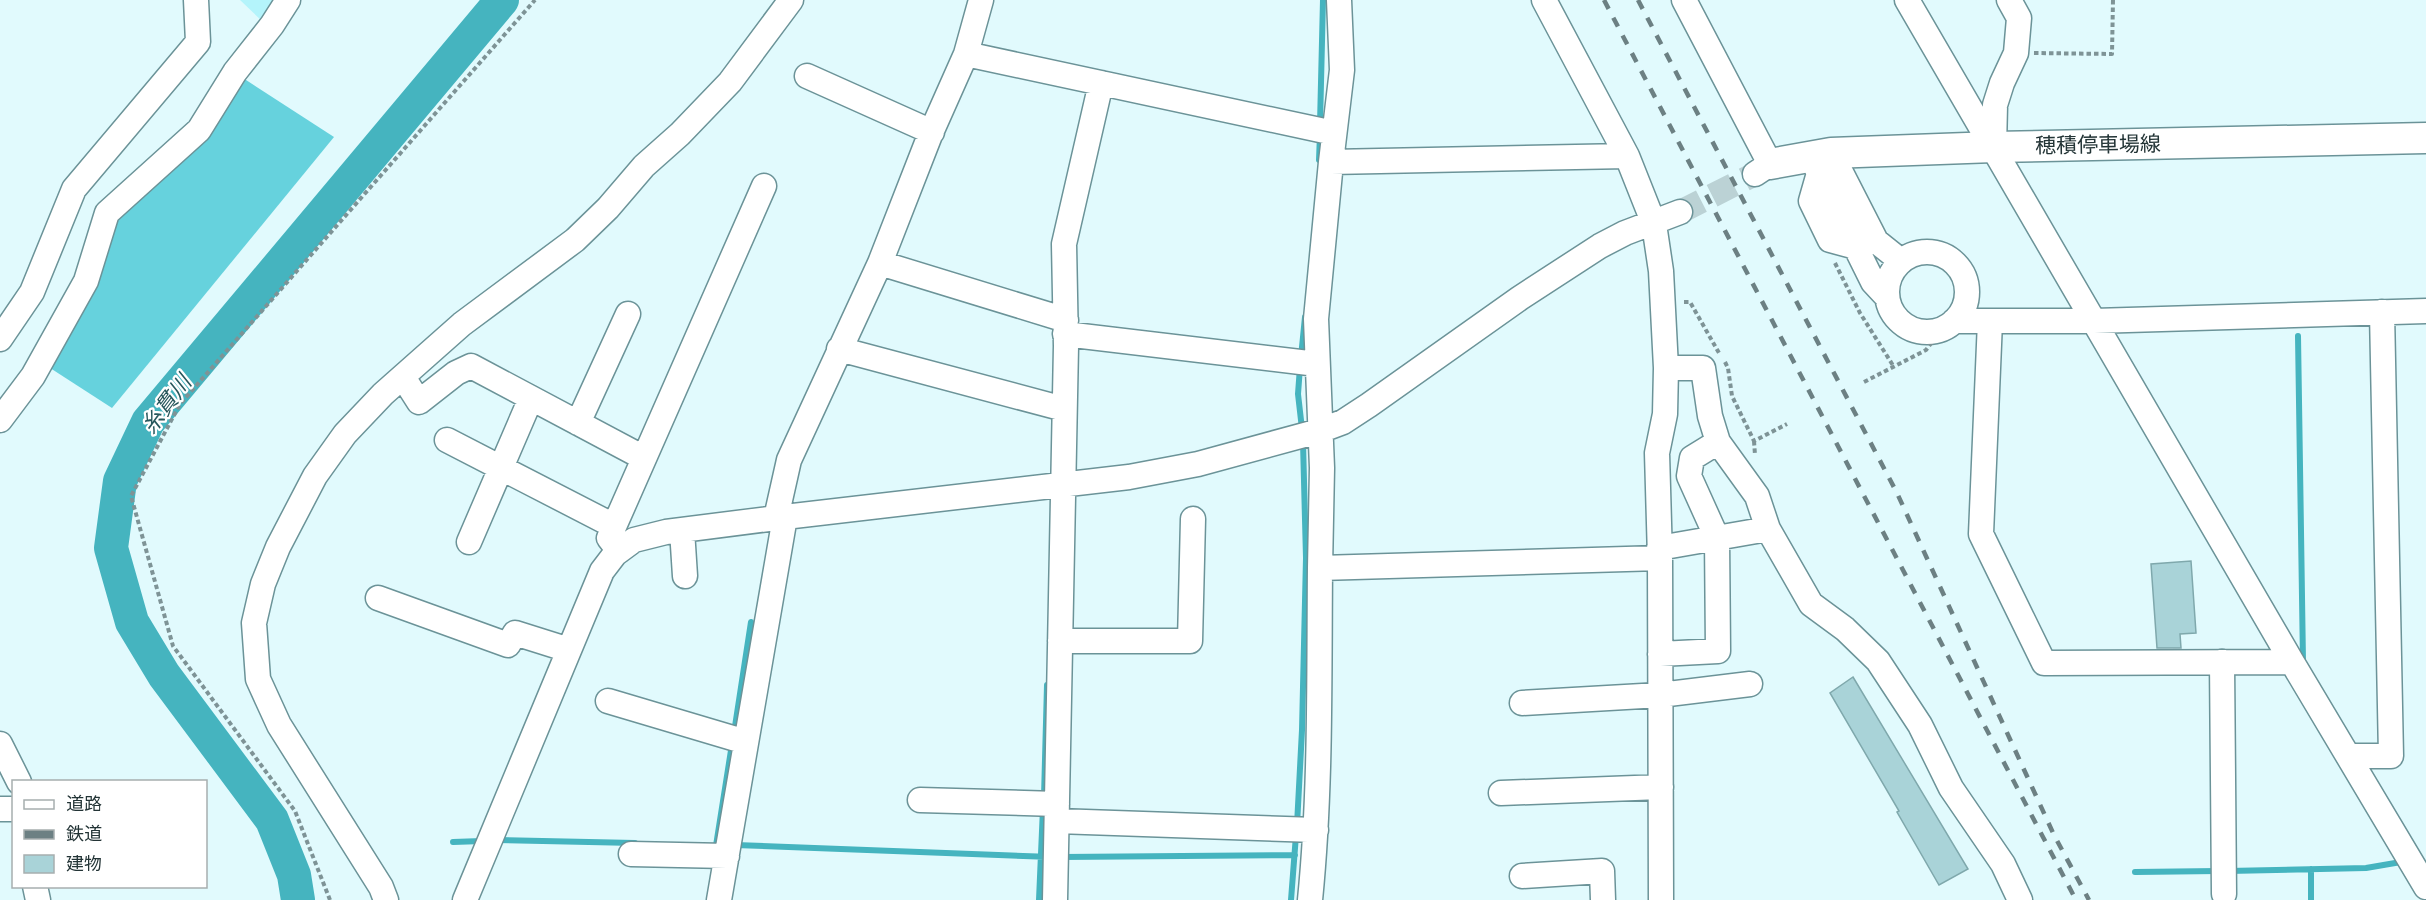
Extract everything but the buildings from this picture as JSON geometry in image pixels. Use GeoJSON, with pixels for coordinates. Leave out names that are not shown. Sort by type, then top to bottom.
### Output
{"type":"FeatureCollection","features":[{"type":"Feature","properties":{"kind":"main road","name":"穂積停車場線"},"geometry":{"type":"LineString","coordinates":[[1763,169],[1820,161],[1994,147],[2426,138]]}},
{"type":"Feature","properties":{"kind":"street"},"geometry":{"type":"LineString","coordinates":[[0,339],[32,292],[74,189],[198,42],[196,0]]}},
{"type":"Feature","properties":{"kind":"street"},"geometry":{"type":"LineString","coordinates":[[0,420],[33,376],[76,301],[86,281],[107,213],[199,130],[235,72],[272,25],[288,0]]}},
{"type":"Feature","properties":{"kind":"street"},"geometry":{"type":"LineString","coordinates":[[387,900],[279,725],[258,679],[254,622],[263,584],[278,547],[315,476],[345,434],[383,394],[462,324],[575,240],[608,208],[644,166],[680,134],[729,82],[791,0]]}},
{"type":"Feature","properties":{"kind":"street"},"geometry":{"type":"LineString","coordinates":[[719,900],[746,742],[789,460],[880,263],[966,54],[981,0]]}},
{"type":"Feature","properties":{"kind":"street"},"geometry":{"type":"LineString","coordinates":[[1310,900],[1316,830],[1319,720],[1322,468],[1317,364],[1318,295],[1342,70],[1339,0]]}},
{"type":"Feature","properties":{"kind":"street"},"geometry":{"type":"LineString","coordinates":[[1544,0],[1628,156],[1654,224],[1661,271],[1666,368],[1665,414],[1657,453],[1661,900]]}},
{"type":"Feature","properties":{"kind":"street"},"geometry":{"type":"LineString","coordinates":[[1684,0],[1763,169]]}},
{"type":"Feature","properties":{"kind":"street"},"geometry":{"type":"LineString","coordinates":[[1907,0],[2292,662],[2348,756],[2418,861],[2426,887]]}},
{"type":"Feature","properties":{"kind":"street"},"geometry":{"type":"LineString","coordinates":[[1994,147],[1995,105],[2016,52],[2019,18],[2009,0]]}},
{"type":"Feature","properties":{"kind":"street"},"geometry":{"type":"LineString","coordinates":[[966,54],[1334,132]]}},
{"type":"Feature","properties":{"kind":"street"},"geometry":{"type":"LineString","coordinates":[[807,76],[932,132]]}},
{"type":"Feature","properties":{"kind":"street"},"geometry":{"type":"LineString","coordinates":[[1055,900],[1065,409],[1065,244],[1101,83]]}},
{"type":"Feature","properties":{"kind":"street"},"geometry":{"type":"LineString","coordinates":[[1331,162],[1628,156]]}},
{"type":"Feature","properties":{"kind":"street"},"geometry":{"type":"LineString","coordinates":[[1820,161],[1873,282],[1887,297]]}},
{"type":"Feature","properties":{"kind":"street"},"geometry":{"type":"LineString","coordinates":[[1820,161],[1876,241],[1901,261]]}},
{"type":"Feature","properties":{"kind":"street"},"geometry":{"type":"LineString","coordinates":[[619,551],[609,538],[764,186]]}},
{"type":"Feature","properties":{"kind":"street"},"geometry":{"type":"LineString","coordinates":[[465,900],[602,571],[619,551],[634,540],[682,530],[780,517],[1129,477],[1198,464],[1319,430],[1343,422],[1369,405],[1520,298],[1600,246],[1625,233],[1654,224],[1680,212]]}},
{"type":"Feature","properties":{"kind":"street"},"geometry":{"type":"LineString","coordinates":[[1948,325],[1960,316],[1965,304],[1967,291],[1965,279],[1959,267],[1938,253],[1925,252],[1901,261],[1890,277],[1887,297],[1891,310],[1899,321],[1910,329],[1924,332],[1948,325],[1990,321],[2094,321],[2426,311]]}},
{"type":"Feature","properties":{"kind":"street"},"geometry":{"type":"LineString","coordinates":[[880,263],[1065,327],[1317,364]]}},
{"type":"Feature","properties":{"kind":"street"},"geometry":{"type":"LineString","coordinates":[[2348,756],[2391,756],[2382,312]]}},
{"type":"Feature","properties":{"kind":"street"},"geometry":{"type":"LineString","coordinates":[[578,423],[628,314]]}},
{"type":"Feature","properties":{"kind":"street"},"geometry":{"type":"LineString","coordinates":[[1990,321],[1981,534],[2044,663],[2292,662]]}},
{"type":"Feature","properties":{"kind":"street"},"geometry":{"type":"LineString","coordinates":[[839,349],[1065,409]]}},
{"type":"Feature","properties":{"kind":"street"},"geometry":{"type":"LineString","coordinates":[[403,377],[419,402],[456,373],[471,366],[644,458]]}},
{"type":"Feature","properties":{"kind":"street"},"geometry":{"type":"LineString","coordinates":[[1666,368],[1703,368],[1710,416],[1719,442],[1757,496],[1768,529],[1810,603],[1845,629],[1878,661],[1920,725],[1951,788],[2003,864],[2020,900]]}},
{"type":"Feature","properties":{"kind":"street"},"geometry":{"type":"LineString","coordinates":[[469,542],[531,398]]}},
{"type":"Feature","properties":{"kind":"street"},"geometry":{"type":"LineString","coordinates":[[447,440],[614,526]]}},
{"type":"Feature","properties":{"kind":"street"},"geometry":{"type":"LineString","coordinates":[[1660,654],[1718,651],[1717,538],[1689,476],[1692,458],[1719,442]]}},
{"type":"Feature","properties":{"kind":"street"},"geometry":{"type":"LineString","coordinates":[[1060,640],[1190,641],[1194,519]]}},
{"type":"Feature","properties":{"kind":"street"},"geometry":{"type":"LineString","coordinates":[[1320,568],[1659,553],[1717,538],[1768,529]]}},
{"type":"Feature","properties":{"kind":"street"},"geometry":{"type":"LineString","coordinates":[[682,530],[686,576]]}},
{"type":"Feature","properties":{"kind":"street"},"geometry":{"type":"LineString","coordinates":[[378,598],[508,645],[515,633],[569,650]]}},
{"type":"Feature","properties":{"kind":"street"},"geometry":{"type":"LineString","coordinates":[[2222,662],[2224,894]]}},
{"type":"Feature","properties":{"kind":"street"},"geometry":{"type":"LineString","coordinates":[[1522,703],[1660,695],[1750,684]]}},
{"type":"Feature","properties":{"kind":"street"},"geometry":{"type":"LineString","coordinates":[[608,701],[746,742]]}},
{"type":"Feature","properties":{"kind":"street"},"geometry":{"type":"LineString","coordinates":[[0,744],[18,780]]}},
{"type":"Feature","properties":{"kind":"street"},"geometry":{"type":"LineString","coordinates":[[1501,793],[1661,787]]}},
{"type":"Feature","properties":{"kind":"street"},"geometry":{"type":"LineString","coordinates":[[920,800],[1316,830]]}},
{"type":"Feature","properties":{"kind":"street"},"geometry":{"type":"LineString","coordinates":[[631,854],[727,856]]}},
{"type":"Feature","properties":{"kind":"street"},"geometry":{"type":"LineString","coordinates":[[1522,876],[1602,871],[1603,900]]}},
{"type":"Feature","properties":{"kind":"path"},"geometry":{"type":"LineString","coordinates":[[330,900],[295,811],[173,646],[131,496],[180,404],[535,0]]}},
{"type":"Feature","properties":{"kind":"path"},"geometry":{"type":"LineString","coordinates":[[2016,52],[2112,54],[2113,0]]}},
{"type":"Feature","properties":{"kind":"path"},"geometry":{"type":"LineString","coordinates":[[1864,382],[1926,350],[1948,325]]}},
{"type":"Feature","properties":{"kind":"shaded area"},"geometry":{"type":"Polygon","coordinates":[[[240,0],[280,0],[264,23],[240,0]]]}},
{"type":"Feature","properties":{"kind":"shaded area"},"geometry":{"type":"Polygon","coordinates":[[[243,78],[334,137],[112,408],[47,366],[108,225],[243,78]]]}},
{"type":"Feature","properties":{"kind":"waterway","name":"糸貫川"},"geometry":{"type":"LineString","coordinates":[[298,900],[294,875],[272,820],[164,675],[132,622],[111,548],[120,481],[148,422],[502,0]]}},
{"type":"Feature","properties":{"kind":"waterway"},"geometry":{"type":"LineString","coordinates":[[1320,124],[1323,0]]}},
{"type":"Feature","properties":{"kind":"waterway"},"geometry":{"type":"LineString","coordinates":[[1319,160],[1320,134]]}},
{"type":"Feature","properties":{"kind":"waterway"},"geometry":{"type":"LineString","coordinates":[[1301,357],[1305,317]]}},
{"type":"Feature","properties":{"kind":"waterway"},"geometry":{"type":"LineString","coordinates":[[2298,336],[2303,662]]}},
{"type":"Feature","properties":{"kind":"waterway"},"geometry":{"type":"LineString","coordinates":[[1300,367],[1298,394],[1302,429]]}},
{"type":"Feature","properties":{"kind":"waterway"},"geometry":{"type":"LineString","coordinates":[[1297,825],[1306,558],[1303,442]]}},
{"type":"Feature","properties":{"kind":"waterway"},"geometry":{"type":"LineString","coordinates":[[734,733],[751,622]]}},
{"type":"Feature","properties":{"kind":"waterway"},"geometry":{"type":"LineString","coordinates":[[1044,797],[1047,685]]}},
{"type":"Feature","properties":{"kind":"waterway"},"geometry":{"type":"LineString","coordinates":[[715,852],[732,744]]}},
{"type":"Feature","properties":{"kind":"waterway"},"geometry":{"type":"LineString","coordinates":[[1039,900],[1043,808]]}},
{"type":"Feature","properties":{"kind":"waterway"},"geometry":{"type":"LineString","coordinates":[[1291,900],[1296,835]]}},
{"type":"Feature","properties":{"kind":"waterway"},"geometry":{"type":"LineString","coordinates":[[495,840],[635,843]]}},
{"type":"Feature","properties":{"kind":"waterway"},"geometry":{"type":"LineString","coordinates":[[453,842],[482,841]]}},
{"type":"Feature","properties":{"kind":"waterway"},"geometry":{"type":"LineString","coordinates":[[735,845],[1052,857]]}},
{"type":"Feature","properties":{"kind":"waterway"},"geometry":{"type":"LineString","coordinates":[[1062,857],[1295,855]]}},
{"type":"Feature","properties":{"kind":"waterway"},"geometry":{"type":"LineString","coordinates":[[2228,871],[2366,868],[2401,862]]}},
{"type":"Feature","properties":{"kind":"waterway"},"geometry":{"type":"LineString","coordinates":[[2311,869],[2311,900]]}},
{"type":"Feature","properties":{"kind":"waterway"},"geometry":{"type":"LineString","coordinates":[[2135,872],[2218,871]]}},
{"type":"Feature","properties":{"kind":"tunnel"},"geometry":{"type":"LineString","coordinates":[[1680,212],[1755,174]]}},
{"type":"Feature","properties":{"kind":"railway"},"geometry":{"type":"LineString","coordinates":[[1604,0],[2076,900]]}},
{"type":"Feature","properties":{"kind":"railway"},"geometry":{"type":"LineString","coordinates":[[1638,0],[1897,493],[2054,835],[2089,900]]}}]}
